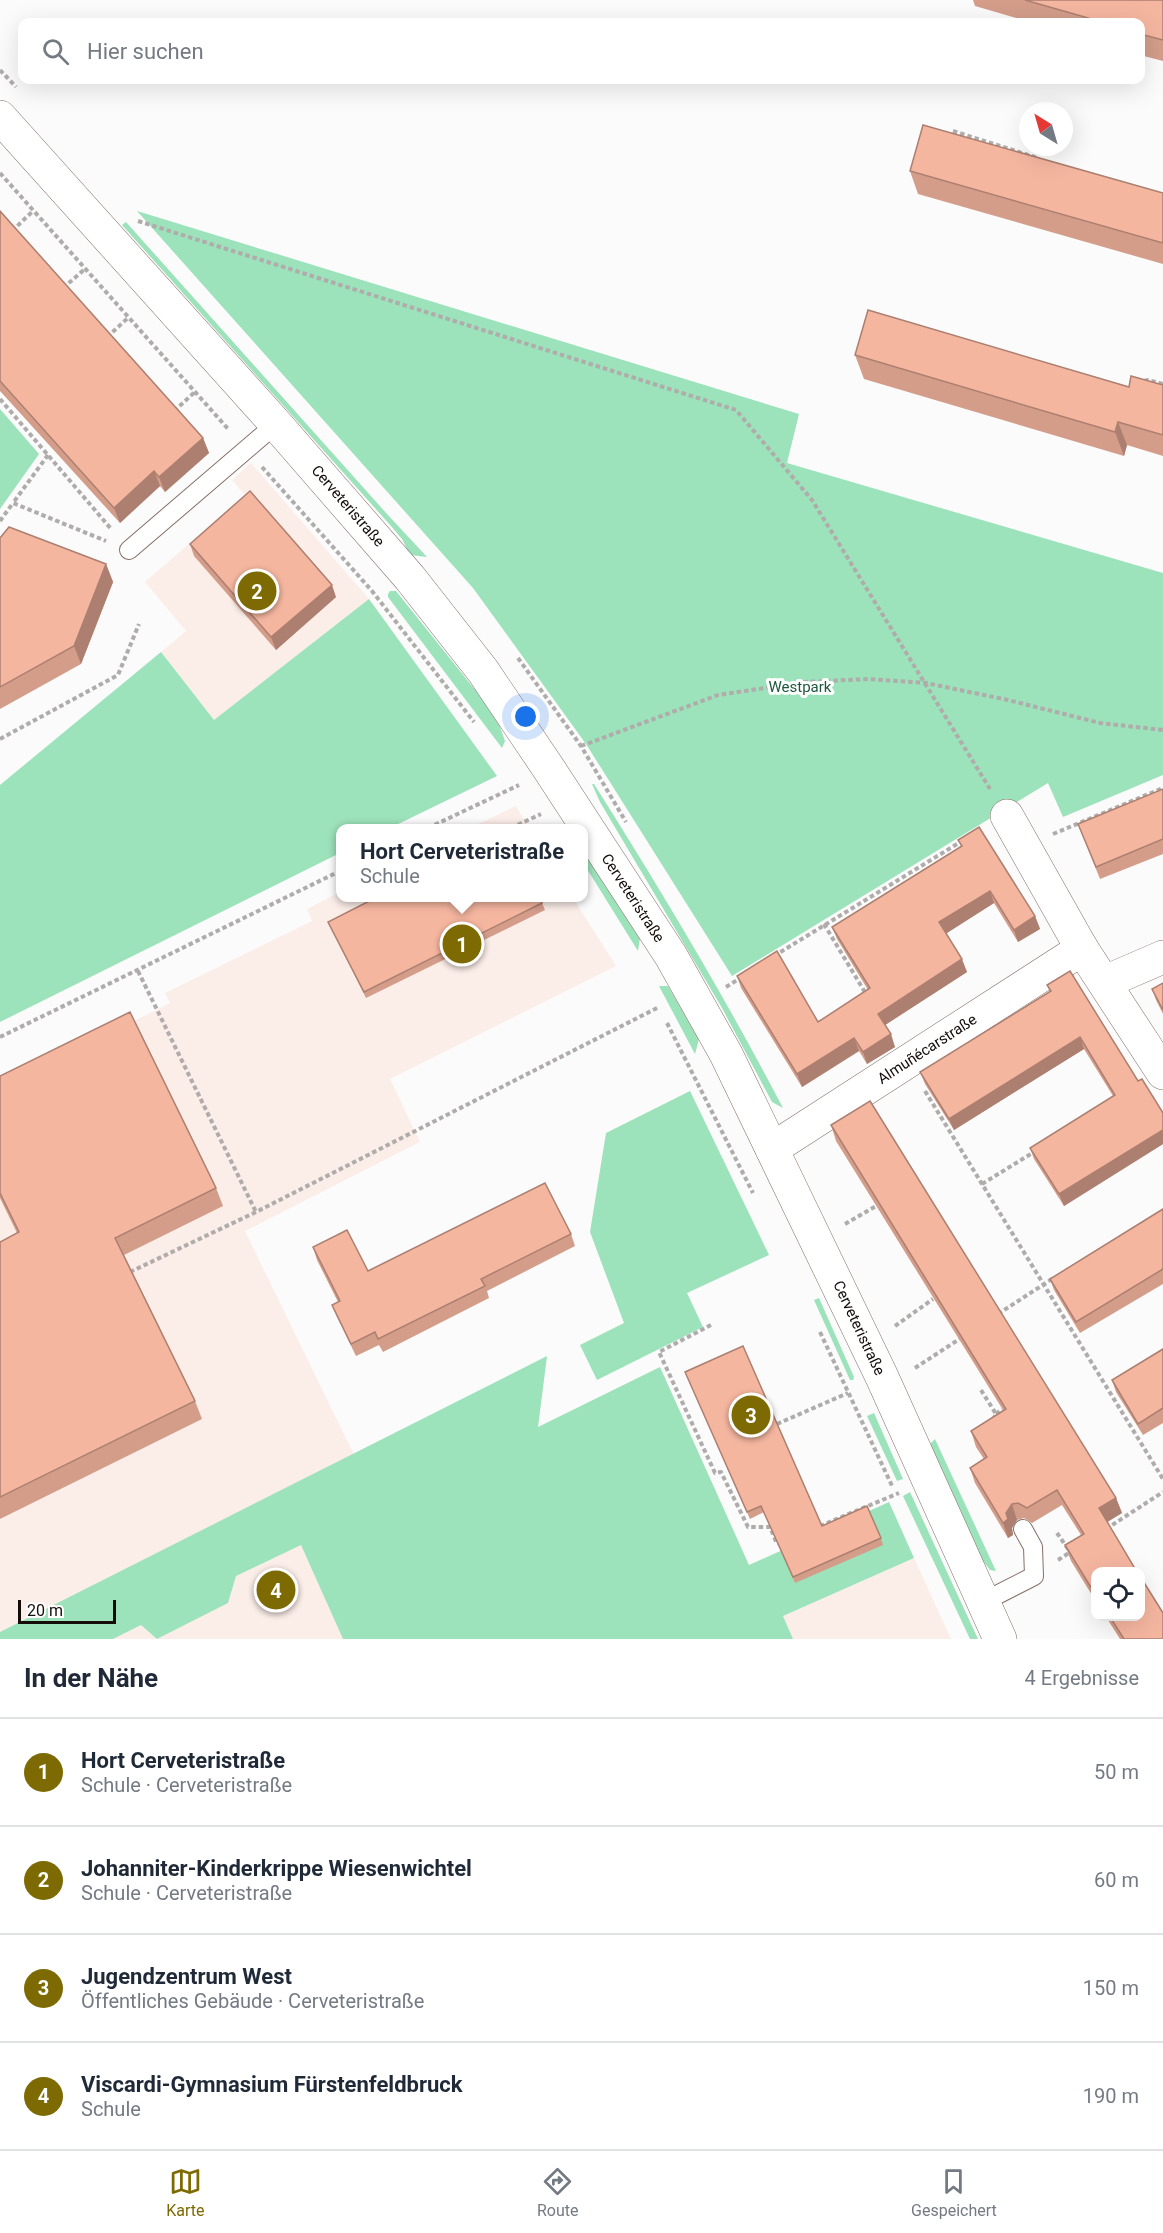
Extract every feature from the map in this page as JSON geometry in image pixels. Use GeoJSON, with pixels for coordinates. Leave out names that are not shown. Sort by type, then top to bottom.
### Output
{"type":"FeatureCollection","features":[{"type":"Feature","properties":{"kind":"street","name":"Cerveteristraße"},"geometry":{"type":"LineString","coordinates":[[0,117],[276,424],[410,578],[483,671],[584,824]]}},
{"type":"Feature","properties":{"kind":"street"},"geometry":{"type":"LineString","coordinates":[[1006,816],[1082,949],[1163,1073]]}},
{"type":"Feature","properties":{"kind":"street","name":"Cerveteristraße"},"geometry":{"type":"LineString","coordinates":[[588,830],[671,956],[726,1054],[772,1149],[896,1374],[929,1480],[1000,1639]]}},
{"type":"Feature","properties":{"kind":"street","name":"Almuñécarstraße"},"geometry":{"type":"LineString","coordinates":[[772,1149],[1082,949]]}},
{"type":"Feature","properties":{"kind":"street"},"geometry":{"type":"LineString","coordinates":[[1105,982],[1163,957]]}},
{"type":"Feature","properties":{"kind":"lane"},"geometry":{"type":"LineString","coordinates":[[129,550],[276,424]]}},
{"type":"Feature","properties":{"kind":"lane"},"geometry":{"type":"LineString","coordinates":[[983,1602],[1034,1576],[1033,1547],[1023,1529]]}},
{"type":"Feature","properties":{"kind":"path"},"geometry":{"type":"LineString","coordinates":[[953,131],[1041,159]]}},
{"type":"Feature","properties":{"kind":"path"},"geometry":{"type":"LineString","coordinates":[[0,173],[372,591],[479,728]]}},
{"type":"Feature","properties":{"kind":"path"},"geometry":{"type":"LineString","coordinates":[[10,233],[33,211]]}},
{"type":"Feature","properties":{"kind":"path"},"geometry":{"type":"LineString","coordinates":[[135,219],[736,410],[812,500],[1006,816],[824,924],[765,962]]}},
{"type":"Feature","properties":{"kind":"path"},"geometry":{"type":"LineString","coordinates":[[59,292],[85,269]]}},
{"type":"Feature","properties":{"kind":"path"},"geometry":{"type":"LineString","coordinates":[[105,338],[129,317]]}},
{"type":"Feature","properties":{"kind":"path"},"geometry":{"type":"LineString","coordinates":[[1140,382],[1148,380],[1163,384]]}},
{"type":"Feature","properties":{"kind":"path"},"geometry":{"type":"LineString","coordinates":[[172,412],[196,392]]}},
{"type":"Feature","properties":{"kind":"path"},"geometry":{"type":"LineString","coordinates":[[0,399],[129,550]]}},
{"type":"Feature","properties":{"kind":"path"},"geometry":{"type":"LineString","coordinates":[[0,521],[48,455]]}},
{"type":"Feature","properties":{"kind":"path"},"geometry":{"type":"LineString","coordinates":[[13,503],[129,550]]}},
{"type":"Feature","properties":{"kind":"path"},"geometry":{"type":"LineString","coordinates":[[0,739],[118,675],[140,624]]}},
{"type":"Feature","properties":{"kind":"path"},"geometry":{"type":"LineString","coordinates":[[581,746],[718,695],[805,682],[869,679],[926,683],[1008,700],[1100,723],[1163,730]]}},
{"type":"Feature","properties":{"kind":"path"},"geometry":{"type":"LineString","coordinates":[[436,824],[522,783]]}},
{"type":"Feature","properties":{"kind":"path"},"geometry":{"type":"LineString","coordinates":[[1023,846],[1163,788]]}},
{"type":"Feature","properties":{"kind":"path"},"geometry":{"type":"LineString","coordinates":[[519,824],[542,813],[546,821]]}},
{"type":"Feature","properties":{"kind":"path"},"geometry":{"type":"LineString","coordinates":[[0,1037],[336,873]]}},
{"type":"Feature","properties":{"kind":"path"},"geometry":{"type":"LineString","coordinates":[[824,924],[872,1003]]}},
{"type":"Feature","properties":{"kind":"path"},"geometry":{"type":"LineString","coordinates":[[138,971],[256,1212]]}},
{"type":"Feature","properties":{"kind":"path"},"geometry":{"type":"LineString","coordinates":[[725,987],[745,975]]}},
{"type":"Feature","properties":{"kind":"path"},"geometry":{"type":"LineString","coordinates":[[130,1272],[256,1212],[659,1007],[654,998]]}},
{"type":"Feature","properties":{"kind":"path"},"geometry":{"type":"LineString","coordinates":[[665,1018],[753,1194]]}},
{"type":"Feature","properties":{"kind":"path"},"geometry":{"type":"LineString","coordinates":[[907,1062],[1163,1479]]}},
{"type":"Feature","properties":{"kind":"path"},"geometry":{"type":"LineString","coordinates":[[982,1184],[1043,1147]]}},
{"type":"Feature","properties":{"kind":"path"},"geometry":{"type":"LineString","coordinates":[[845,1224],[876,1206]]}},
{"type":"Feature","properties":{"kind":"path"},"geometry":{"type":"LineString","coordinates":[[995,1316],[1053,1279]]}},
{"type":"Feature","properties":{"kind":"path"},"geometry":{"type":"LineString","coordinates":[[892,1328],[933,1299]]}},
{"type":"Feature","properties":{"kind":"path"},"geometry":{"type":"LineString","coordinates":[[711,1325],[659,1352],[716,1473],[721,1472],[748,1527],[770,1527],[777,1544],[788,1539]]}},
{"type":"Feature","properties":{"kind":"path"},"geometry":{"type":"LineString","coordinates":[[819,1328],[900,1504]]}},
{"type":"Feature","properties":{"kind":"path"},"geometry":{"type":"LineString","coordinates":[[777,1424],[848,1392],[896,1374],[967,1334]]}},
{"type":"Feature","properties":{"kind":"path"},"geometry":{"type":"LineString","coordinates":[[1108,1388],[1117,1382]]}},
{"type":"Feature","properties":{"kind":"path"},"geometry":{"type":"LineString","coordinates":[[981,1390],[996,1414]]}},
{"type":"Feature","properties":{"kind":"path"},"geometry":{"type":"LineString","coordinates":[[989,1425],[1002,1409]]}},
{"type":"Feature","properties":{"kind":"path"},"geometry":{"type":"LineString","coordinates":[[809,1530],[929,1480]]}},
{"type":"Feature","properties":{"kind":"path"},"geometry":{"type":"LineString","coordinates":[[1098,1534],[1163,1492]]}},
{"type":"Feature","properties":{"kind":"path"},"geometry":{"type":"LineString","coordinates":[[1057,1533],[1070,1552]]}},
{"type":"Feature","properties":{"kind":"path"},"geometry":{"type":"LineString","coordinates":[[1034,1576],[1079,1546]]}},
{"type":"Feature","properties":{"kind":"shaded area"},"geometry":{"type":"Polygon","coordinates":[[[251,463],[369,599],[214,720],[161,652],[186,631],[145,582],[245,495],[232,480],[251,463]]]}},
{"type":"Feature","properties":{"kind":"shaded area"},"geometry":{"type":"Polygon","coordinates":[[[516,806],[527,824],[478,824],[516,806]]]}},
{"type":"Feature","properties":{"kind":"shaded area"},"geometry":{"type":"Polygon","coordinates":[[[336,894],[336,902],[576,902],[616,966],[390,1079],[420,1142],[245,1231],[354,1455],[0,1632],[0,1088],[170,1003],[165,993],[312,921],[307,909],[336,894]]]}},
{"type":"Feature","properties":{"kind":"shaded area"},"geometry":{"type":"Polygon","coordinates":[[[301,1545],[343,1639],[157,1639],[228,1603],[236,1576],[301,1545]]]}},
{"type":"Feature","properties":{"kind":"shaded area"},"geometry":{"type":"Polygon","coordinates":[[[914,1558],[951,1639],[793,1639],[783,1616],[914,1558]]]}},
{"type":"Feature","properties":{"kind":"shaded area"},"geometry":{"type":"Polygon","coordinates":[[[141,1625],[157,1639],[113,1639],[141,1625]]]}},
{"type":"Feature","properties":{"kind":"green space","name":"Westpark"},"geometry":{"type":"Polygon","coordinates":[[[137,211],[799,414],[787,463],[1163,573],[1163,775],[1063,817],[1048,783],[732,976],[586,744],[473,588],[137,211]]]}},
{"type":"Feature","properties":{"kind":"green space"},"geometry":{"type":"Polygon","coordinates":[[[126,222],[427,557],[410,555],[402,539],[391,526],[122,225],[126,222]]]}},
{"type":"Feature","properties":{"kind":"green space"},"geometry":{"type":"Polygon","coordinates":[[[0,409],[39,454],[0,509],[0,409]]]}},
{"type":"Feature","properties":{"kind":"green space"},"geometry":{"type":"Polygon","coordinates":[[[390,591],[396,591],[480,696],[499,724],[505,741],[502,748],[388,597],[390,591]]]}},
{"type":"Feature","properties":{"kind":"green space"},"geometry":{"type":"Polygon","coordinates":[[[369,599],[497,776],[398,824],[336,824],[336,855],[0,1022],[0,785],[161,652],[214,720],[369,599]]]}},
{"type":"Feature","properties":{"kind":"green space"},"geometry":{"type":"Polygon","coordinates":[[[592,784],[692,944],[783,1108],[772,1102],[722,1008],[600,802],[592,784]]]}},
{"type":"Feature","properties":{"kind":"green space"},"geometry":{"type":"Polygon","coordinates":[[[588,854],[640,938],[638,951],[588,870],[588,854]]]}},
{"type":"Feature","properties":{"kind":"green space"},"geometry":{"type":"Polygon","coordinates":[[[659,986],[668,986],[699,1039],[695,1054],[659,986]]]}},
{"type":"Feature","properties":{"kind":"green space"},"geometry":{"type":"Polygon","coordinates":[[[690,1091],[769,1255],[687,1293],[703,1327],[597,1380],[580,1345],[624,1323],[590,1232],[606,1133],[690,1091]]]}},
{"type":"Feature","properties":{"kind":"green space"},"geometry":{"type":"Polygon","coordinates":[[[819,1298],[854,1377],[853,1380],[850,1380],[814,1300],[819,1298]]]}},
{"type":"Feature","properties":{"kind":"green space"},"geometry":{"type":"Polygon","coordinates":[[[547,1356],[538,1427],[660,1367],[749,1565],[889,1502],[914,1558],[783,1616],[793,1639],[343,1639],[301,1545],[236,1576],[228,1603],[157,1639],[141,1625],[113,1639],[0,1639],[0,1632],[547,1356]]]}},
{"type":"Feature","properties":{"kind":"green space"},"geometry":{"type":"Polygon","coordinates":[[[874,1413],[903,1479],[897,1481],[867,1416],[874,1413]]]}},
{"type":"Feature","properties":{"kind":"green space"},"geometry":{"type":"Polygon","coordinates":[[[935,1439],[996,1571],[990,1570],[983,1561],[929,1445],[935,1439]]]}},
{"type":"Feature","properties":{"kind":"green space"},"geometry":{"type":"Polygon","coordinates":[[[910,1492],[978,1639],[970,1639],[903,1496],[910,1492]]]}},
{"type":"Feature","properties":{"kind":"building"},"geometry":{"type":"Polygon","coordinates":[[[1025,0],[1163,0],[1163,40],[1145,35],[1145,18],[1088,18],[1025,0]]]}},
{"type":"Feature","properties":{"kind":"building"},"geometry":{"type":"Polygon","coordinates":[[[923,125],[1019,152],[1019,156],[1032,156],[1163,193],[1163,243],[910,171],[923,125]]]}},
{"type":"Feature","properties":{"kind":"building"},"geometry":{"type":"Polygon","coordinates":[[[0,211],[203,438],[159,477],[154,471],[114,508],[0,381],[0,211]]]}},
{"type":"Feature","properties":{"kind":"building"},"geometry":{"type":"Polygon","coordinates":[[[868,310],[1129,387],[1131,376],[1163,385],[1163,435],[1118,422],[1115,432],[855,355],[868,310]]]}},
{"type":"Feature","properties":{"kind":"building"},"geometry":{"type":"Polygon","coordinates":[[[250,491],[332,585],[271,637],[190,544],[250,491]]]}},
{"type":"Feature","properties":{"kind":"building"},"geometry":{"type":"Polygon","coordinates":[[[9,527],[106,564],[74,646],[0,687],[0,538],[9,527]]]}},
{"type":"Feature","properties":{"kind":"building"},"geometry":{"type":"Polygon","coordinates":[[[1163,789],[1163,839],[1096,867],[1078,824],[1163,789]]]}},
{"type":"Feature","properties":{"kind":"building"},"geometry":{"type":"Polygon","coordinates":[[[979,827],[1035,916],[1014,930],[990,891],[939,922],[962,959],[878,1014],[891,1034],[863,1052],[854,1038],[797,1074],[737,976],[777,951],[818,1022],[870,988],[832,927],[962,846],[958,840],[979,827]]]}},
{"type":"Feature","properties":{"kind":"building"},"geometry":{"type":"Polygon","coordinates":[[[367,902],[542,903],[364,992],[328,922],[367,902]]]}},
{"type":"Feature","properties":{"kind":"building"},"geometry":{"type":"Polygon","coordinates":[[[1070,971],[1138,1081],[1142,1079],[1163,1113],[1163,1130],[1059,1194],[1030,1148],[1115,1095],[1080,1037],[949,1119],[920,1072],[1051,991],[1047,985],[1070,971]]]}},
{"type":"Feature","properties":{"kind":"building"},"geometry":{"type":"Polygon","coordinates":[[[1163,983],[1163,1010],[1152,989],[1163,983]]]}},
{"type":"Feature","properties":{"kind":"building"},"geometry":{"type":"Polygon","coordinates":[[[130,1012],[216,1188],[115,1238],[195,1401],[0,1497],[0,1242],[19,1232],[0,1193],[0,1076],[130,1012]]]}},
{"type":"Feature","properties":{"kind":"building"},"geometry":{"type":"Polygon","coordinates":[[[870,1101],[1116,1498],[1099,1508],[1134,1567],[1091,1567],[1091,1587],[1065,1545],[1084,1534],[1057,1490],[1027,1508],[1018,1503],[1012,1504],[1006,1513],[1008,1519],[1003,1523],[970,1468],[987,1457],[971,1431],[1006,1409],[831,1125],[870,1101]]]}},
{"type":"Feature","properties":{"kind":"building"},"geometry":{"type":"Polygon","coordinates":[[[545,1183],[571,1234],[481,1279],[485,1286],[378,1339],[375,1332],[351,1344],[332,1305],[340,1301],[313,1247],[347,1230],[368,1271],[545,1183]]]}},
{"type":"Feature","properties":{"kind":"building"},"geometry":{"type":"Polygon","coordinates":[[[1163,1209],[1163,1269],[1076,1322],[1050,1279],[1163,1209]]]}},
{"type":"Feature","properties":{"kind":"building"},"geometry":{"type":"Polygon","coordinates":[[[743,1346],[822,1526],[867,1506],[881,1538],[793,1577],[761,1506],[747,1512],[685,1372],[743,1346]]]}},
{"type":"Feature","properties":{"kind":"building"},"geometry":{"type":"Polygon","coordinates":[[[1163,1349],[1163,1408],[1138,1424],[1112,1380],[1163,1349]]]}},
{"type":"Feature","properties":{"kind":"building"},"geometry":{"type":"Polygon","coordinates":[[[1145,1584],[1163,1613],[1163,1639],[1124,1639],[1113,1621],[1145,1621],[1145,1584]]]}},
{"type":"Feature","properties":{"kind":"place","name":"Johanniter-Kinderkrippe Wiesenwichtel"},"geometry":{"type":"Point","coordinates":[257,591]}},
{"type":"Feature","properties":{"kind":"place","name":"Hort Cerveteristraße"},"geometry":{"type":"Point","coordinates":[462,944]}},
{"type":"Feature","properties":{"kind":"place","name":"Jugendzentrum West"},"geometry":{"type":"Point","coordinates":[751,1415]}},
{"type":"Feature","properties":{"kind":"place","name":"Viscardi-Gymnasium Fürstenfeldbruck"},"geometry":{"type":"Point","coordinates":[276,1590]}}]}
